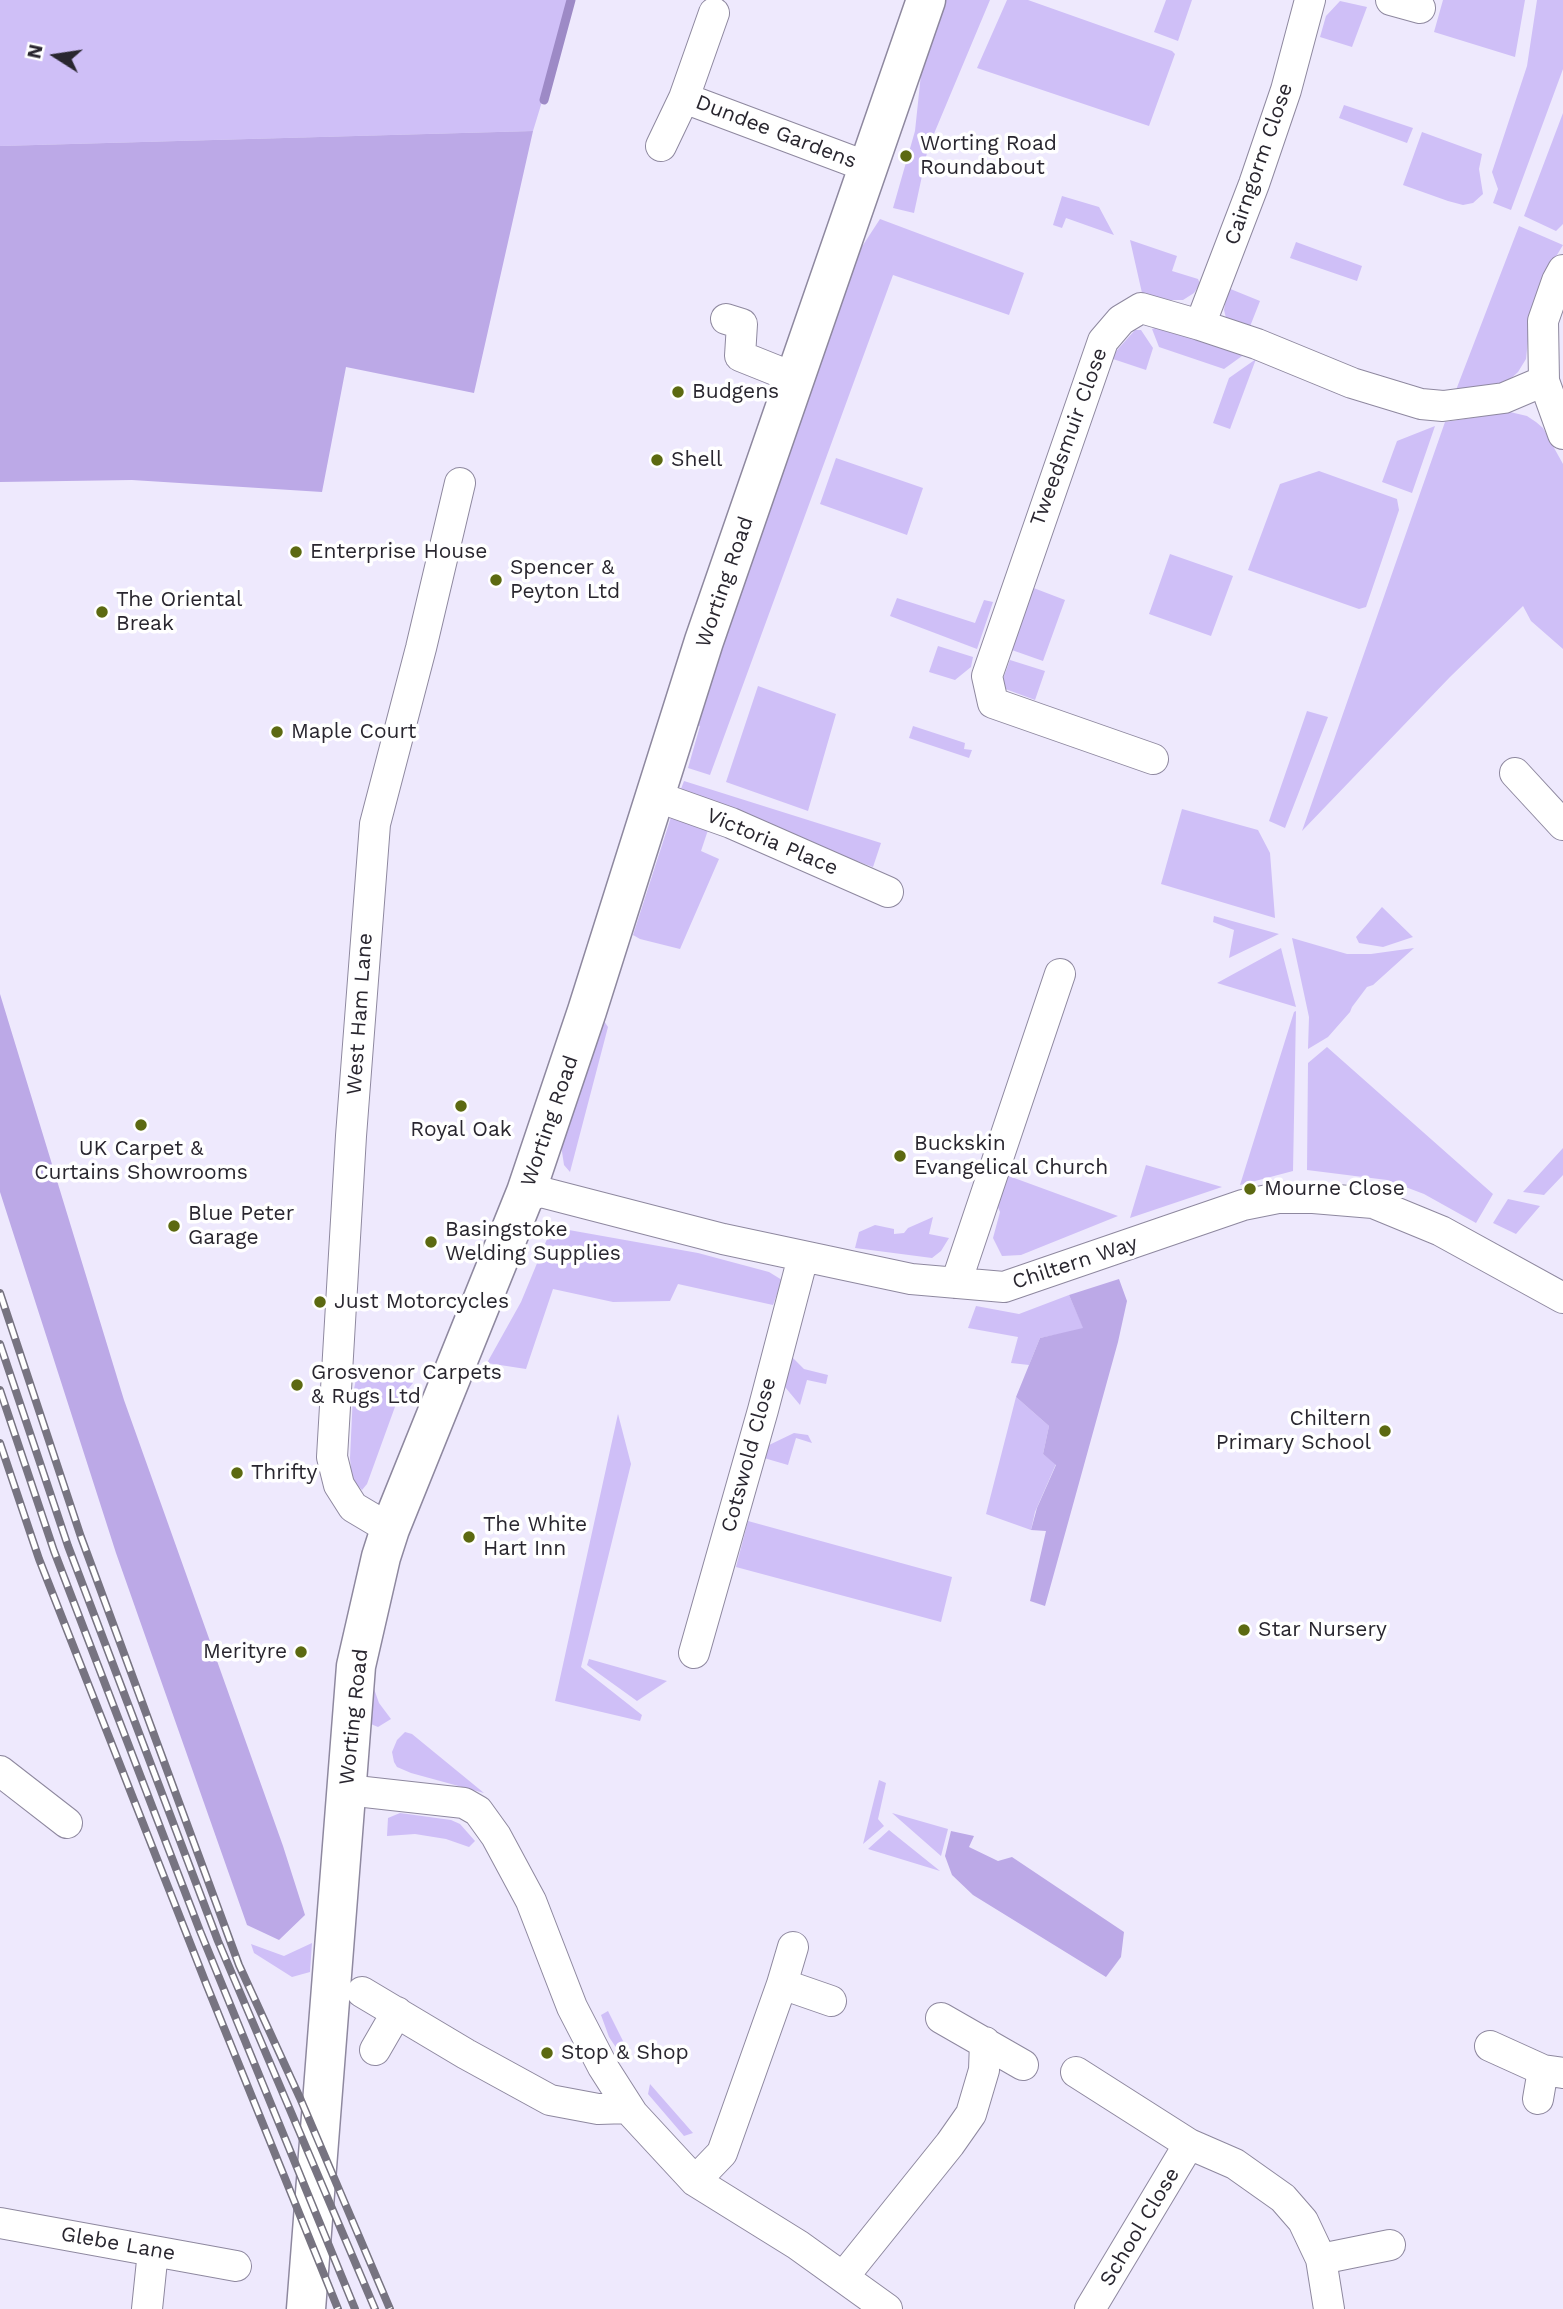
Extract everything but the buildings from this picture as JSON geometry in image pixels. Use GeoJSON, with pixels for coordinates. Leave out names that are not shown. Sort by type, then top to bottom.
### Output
{"type":"FeatureCollection","features":[{"type":"Feature","properties":{"kind":"main road","name":"Worting Road"},"geometry":{"type":"LineString","coordinates":[[306,2309],[356,1666],[375,1582],[390,1529],[526,1192],[704,641],[926,0]]}},
{"type":"Feature","properties":{"kind":"street","name":"Cairngorm Close"},"geometry":{"type":"LineString","coordinates":[[1200,325],[1254,184],[1286,90],[1310,0]]}},
{"type":"Feature","properties":{"kind":"street"},"geometry":{"type":"LineString","coordinates":[[1391,0],[1420,8]]}},
{"type":"Feature","properties":{"kind":"street","name":"Dundee Gardens"},"geometry":{"type":"LineString","coordinates":[[661,146],[684,98],[714,13]]}},
{"type":"Feature","properties":{"kind":"street","name":"Dundee Gardens"},"geometry":{"type":"LineString","coordinates":[[684,98],[868,167]]}},
{"type":"Feature","properties":{"kind":"street"},"geometry":{"type":"LineString","coordinates":[[1563,270],[1543,321],[1544,381],[1563,434]]}},
{"type":"Feature","properties":{"kind":"street","name":"Tweedsmuir Close"},"geometry":{"type":"LineString","coordinates":[[1153,759],[993,703],[986,676],[1103,341],[1121,320],[1140,308],[1257,344],[1352,383],[1421,404],[1443,407],[1504,398],[1544,381]]}},
{"type":"Feature","properties":{"kind":"street"},"geometry":{"type":"LineString","coordinates":[[726,318],[742,324],[740,356],[795,378]]}},
{"type":"Feature","properties":{"kind":"street","name":"West Ham Lane"},"geometry":{"type":"LineString","coordinates":[[390,1529],[353,1507],[339,1485],[332,1457],[351,1136],[375,824],[460,483]]}},
{"type":"Feature","properties":{"kind":"street"},"geometry":{"type":"LineString","coordinates":[[1515,773],[1563,825]]}},
{"type":"Feature","properties":{"kind":"street","name":"Victoria Place"},"geometry":{"type":"LineString","coordinates":[[655,796],[731,823],[888,892]]}},
{"type":"Feature","properties":{"kind":"street"},"geometry":{"type":"LineString","coordinates":[[956,1283],[1060,974]]}},
{"type":"Feature","properties":{"kind":"street","name":"Chiltern Way"},"geometry":{"type":"LineString","coordinates":[[526,1192],[541,1192],[723,1239],[911,1279],[1004,1287],[1243,1205],[1278,1198],[1373,1203],[1441,1231],[1563,1298]]}},
{"type":"Feature","properties":{"kind":"street","name":"Cotswold Close"},"geometry":{"type":"LineString","coordinates":[[694,1653],[803,1257]]}},
{"type":"Feature","properties":{"kind":"street"},"geometry":{"type":"LineString","coordinates":[[0,1771],[67,1823]]}},
{"type":"Feature","properties":{"kind":"street"},"geometry":{"type":"LineString","coordinates":[[347,1790],[464,1803],[478,1811],[496,1836],[531,1901],[572,2007],[603,2067],[629,2108],[695,2180],[752,2214],[844,2276],[887,2309]]}},
{"type":"Feature","properties":{"kind":"street"},"geometry":{"type":"LineString","coordinates":[[695,2180],[722,2153],[793,1947]]}},
{"type":"Feature","properties":{"kind":"street"},"geometry":{"type":"LineString","coordinates":[[782,1984],[831,2001]]}},
{"type":"Feature","properties":{"kind":"street"},"geometry":{"type":"LineString","coordinates":[[362,1992],[550,2100],[598,2109],[629,2108]]}},
{"type":"Feature","properties":{"kind":"street"},"geometry":{"type":"LineString","coordinates":[[375,2050],[397,2012]]}},
{"type":"Feature","properties":{"kind":"street"},"geometry":{"type":"LineString","coordinates":[[941,2018],[1023,2065]]}},
{"type":"Feature","properties":{"kind":"street"},"geometry":{"type":"LineString","coordinates":[[844,2276],[971,2114],[984,2070],[985,2042]]}},
{"type":"Feature","properties":{"kind":"street"},"geometry":{"type":"LineString","coordinates":[[1490,2046],[1548,2081]]}},
{"type":"Feature","properties":{"kind":"street","name":"School Close"},"geometry":{"type":"LineString","coordinates":[[1076,2072],[1189,2144],[1235,2164],[1283,2198],[1303,2221],[1321,2259],[1329,2309]]}},
{"type":"Feature","properties":{"kind":"street","name":"School Close"},"geometry":{"type":"LineString","coordinates":[[1090,2309],[1189,2144]]}},
{"type":"Feature","properties":{"kind":"street","name":"Glebe Lane"},"geometry":{"type":"LineString","coordinates":[[0,2223],[236,2266]]}},
{"type":"Feature","properties":{"kind":"street"},"geometry":{"type":"LineString","coordinates":[[1321,2259],[1390,2245]]}},
{"type":"Feature","properties":{"kind":"street"},"geometry":{"type":"LineString","coordinates":[[147,2309],[153,2251]]}},
{"type":"Feature","properties":{"kind":"shaded area"},"geometry":{"type":"Polygon","coordinates":[[[0,0],[573,0],[533,131],[0,146],[0,0]]]}},
{"type":"Feature","properties":{"kind":"shaded area"},"geometry":{"type":"Polygon","coordinates":[[[945,0],[990,0],[928,148],[914,213],[893,208],[915,131],[921,74],[945,0]]]}},
{"type":"Feature","properties":{"kind":"shaded area"},"geometry":{"type":"Polygon","coordinates":[[[1007,0],[1028,0],[1172,51],[1175,54],[1149,126],[977,68],[1007,0]]]}},
{"type":"Feature","properties":{"kind":"shaded area"},"geometry":{"type":"Polygon","coordinates":[[[1166,0],[1192,0],[1178,41],[1154,32],[1166,0]]]}},
{"type":"Feature","properties":{"kind":"shaded area"},"geometry":{"type":"Polygon","coordinates":[[[1443,0],[1525,0],[1515,57],[1434,32],[1443,0]]]}},
{"type":"Feature","properties":{"kind":"shaded area"},"geometry":{"type":"Polygon","coordinates":[[[1537,0],[1563,0],[1563,69],[1511,210],[1493,203],[1498,189],[1492,172],[1527,66],[1537,0]]]}},
{"type":"Feature","properties":{"kind":"shaded area"},"geometry":{"type":"Polygon","coordinates":[[[1340,1],[1367,7],[1352,47],[1320,37],[1326,16],[1340,1]]]}},
{"type":"Feature","properties":{"kind":"shaded area"},"geometry":{"type":"Polygon","coordinates":[[[1344,105],[1413,128],[1407,143],[1339,118],[1344,105]]]}},
{"type":"Feature","properties":{"kind":"shaded area"},"geometry":{"type":"Polygon","coordinates":[[[1563,113],[1563,224],[1556,231],[1524,216],[1563,113]]]}},
{"type":"Feature","properties":{"kind":"shaded area"},"geometry":{"type":"Polygon","coordinates":[[[533,131],[474,393],[346,367],[322,492],[132,480],[0,482],[0,146],[533,131]]]}},
{"type":"Feature","properties":{"kind":"shaded area"},"geometry":{"type":"Polygon","coordinates":[[[1422,132],[1482,154],[1479,169],[1483,194],[1473,203],[1463,205],[1403,185],[1422,132]]]}},
{"type":"Feature","properties":{"kind":"shaded area"},"geometry":{"type":"Polygon","coordinates":[[[1062,196],[1099,207],[1114,235],[1066,218],[1062,228],[1053,225],[1062,196]]]}},
{"type":"Feature","properties":{"kind":"shaded area"},"geometry":{"type":"Polygon","coordinates":[[[880,219],[1024,273],[1009,315],[893,275],[710,775],[688,768],[700,726],[694,725],[850,265],[880,219]]]}},
{"type":"Feature","properties":{"kind":"shaded area"},"geometry":{"type":"Polygon","coordinates":[[[1519,226],[1563,245],[1546,273],[1529,330],[1526,359],[1518,372],[1506,383],[1456,390],[1519,226]]]}},
{"type":"Feature","properties":{"kind":"shaded area"},"geometry":{"type":"Polygon","coordinates":[[[1130,240],[1177,256],[1172,271],[1198,279],[1200,284],[1194,293],[1183,300],[1170,300],[1142,293],[1130,240]]]}},
{"type":"Feature","properties":{"kind":"shaded area"},"geometry":{"type":"Polygon","coordinates":[[[1296,242],[1362,266],[1357,281],[1290,258],[1296,242]]]}},
{"type":"Feature","properties":{"kind":"shaded area"},"geometry":{"type":"Polygon","coordinates":[[[1228,288],[1260,301],[1249,329],[1226,318],[1224,310],[1228,288]]]}},
{"type":"Feature","properties":{"kind":"shaded area"},"geometry":{"type":"Polygon","coordinates":[[[1158,327],[1242,356],[1224,369],[1159,347],[1152,329],[1158,327]]]}},
{"type":"Feature","properties":{"kind":"shaded area"},"geometry":{"type":"Polygon","coordinates":[[[1135,330],[1141,330],[1153,348],[1146,370],[1110,358],[1135,330]]]}},
{"type":"Feature","properties":{"kind":"shaded area"},"geometry":{"type":"Polygon","coordinates":[[[1256,359],[1230,429],[1213,423],[1229,378],[1256,359]]]}},
{"type":"Feature","properties":{"kind":"shaded area"},"geometry":{"type":"Polygon","coordinates":[[[1510,412],[1527,416],[1543,428],[1563,464],[1563,649],[1531,621],[1523,606],[1450,677],[1302,831],[1445,422],[1510,412]]]}},
{"type":"Feature","properties":{"kind":"shaded area"},"geometry":{"type":"Polygon","coordinates":[[[1435,426],[1412,493],[1382,482],[1397,441],[1435,426]]]}},
{"type":"Feature","properties":{"kind":"shaded area"},"geometry":{"type":"Polygon","coordinates":[[[836,458],[923,488],[907,535],[820,504],[836,458]]]}},
{"type":"Feature","properties":{"kind":"shaded area"},"geometry":{"type":"Polygon","coordinates":[[[1319,471],[1397,499],[1399,510],[1366,607],[1359,609],[1248,570],[1280,484],[1319,471]]]}},
{"type":"Feature","properties":{"kind":"shaded area"},"geometry":{"type":"Polygon","coordinates":[[[1170,554],[1233,576],[1211,636],[1149,614],[1170,554]]]}},
{"type":"Feature","properties":{"kind":"shaded area"},"geometry":{"type":"Polygon","coordinates":[[[1031,587],[1065,600],[1043,661],[1009,649],[1031,587]]]}},
{"type":"Feature","properties":{"kind":"shaded area"},"geometry":{"type":"Polygon","coordinates":[[[897,598],[975,623],[984,600],[993,602],[977,649],[890,616],[897,598]]]}},
{"type":"Feature","properties":{"kind":"shaded area"},"geometry":{"type":"Polygon","coordinates":[[[938,646],[973,657],[971,667],[955,680],[929,672],[938,646]]]}},
{"type":"Feature","properties":{"kind":"shaded area"},"geometry":{"type":"Polygon","coordinates":[[[1010,660],[1045,671],[1035,700],[1000,687],[1010,660]]]}},
{"type":"Feature","properties":{"kind":"shaded area"},"geometry":{"type":"Polygon","coordinates":[[[758,686],[836,714],[808,811],[726,782],[758,686]]]}},
{"type":"Feature","properties":{"kind":"shaded area"},"geometry":{"type":"Polygon","coordinates":[[[1307,711],[1328,717],[1285,828],[1269,821],[1307,711]]]}},
{"type":"Feature","properties":{"kind":"shaded area"},"geometry":{"type":"Polygon","coordinates":[[[913,726],[965,743],[964,749],[972,750],[969,758],[909,738],[913,726]]]}},
{"type":"Feature","properties":{"kind":"shaded area"},"geometry":{"type":"Polygon","coordinates":[[[684,781],[881,843],[873,867],[679,794],[684,781]]]}},
{"type":"Feature","properties":{"kind":"shaded area"},"geometry":{"type":"Polygon","coordinates":[[[1182,809],[1258,830],[1270,853],[1275,918],[1161,884],[1182,809]]]}},
{"type":"Feature","properties":{"kind":"shaded area"},"geometry":{"type":"Polygon","coordinates":[[[672,814],[710,824],[701,851],[719,859],[680,949],[633,935],[672,814]]]}},
{"type":"Feature","properties":{"kind":"shaded area"},"geometry":{"type":"Polygon","coordinates":[[[1382,907],[1413,937],[1383,947],[1359,943],[1356,937],[1382,907]]]}},
{"type":"Feature","properties":{"kind":"shaded area"},"geometry":{"type":"Polygon","coordinates":[[[1214,916],[1279,934],[1229,958],[1234,930],[1213,922],[1214,916]]]}},
{"type":"Feature","properties":{"kind":"shaded area"},"geometry":{"type":"Polygon","coordinates":[[[1292,938],[1347,954],[1371,954],[1414,948],[1373,985],[1367,987],[1328,1037],[1308,1049],[1309,1017],[1292,938]]]}},
{"type":"Feature","properties":{"kind":"shaded area"},"geometry":{"type":"Polygon","coordinates":[[[1281,948],[1296,1007],[1217,983],[1281,948]]]}},
{"type":"Feature","properties":{"kind":"shaded area"},"geometry":{"type":"Polygon","coordinates":[[[0,994],[124,1400],[283,1846],[305,1915],[279,1940],[247,1925],[116,1553],[0,1192],[0,994]]]}},
{"type":"Feature","properties":{"kind":"shaded area"},"geometry":{"type":"Polygon","coordinates":[[[1296,1011],[1293,1171],[1240,1185],[1294,1012],[1296,1011]]]}},
{"type":"Feature","properties":{"kind":"shaded area"},"geometry":{"type":"Polygon","coordinates":[[[604,1021],[608,1027],[570,1172],[564,1165],[561,1145],[604,1021]]]}},
{"type":"Feature","properties":{"kind":"shaded area"},"geometry":{"type":"Polygon","coordinates":[[[1327,1047],[1493,1194],[1476,1223],[1424,1194],[1387,1180],[1307,1170],[1308,1063],[1327,1047]]]}},
{"type":"Feature","properties":{"kind":"shaded area"},"geometry":{"type":"Polygon","coordinates":[[[1563,1148],[1563,1175],[1544,1195],[1523,1192],[1563,1148]]]}},
{"type":"Feature","properties":{"kind":"shaded area"},"geometry":{"type":"Polygon","coordinates":[[[1146,1165],[1222,1187],[1130,1218],[1146,1165]]]}},
{"type":"Feature","properties":{"kind":"shaded area"},"geometry":{"type":"Polygon","coordinates":[[[1006,1175],[1118,1216],[1021,1255],[1002,1256],[993,1238],[1000,1212],[997,1205],[1006,1175]]]}},
{"type":"Feature","properties":{"kind":"shaded area"},"geometry":{"type":"Polygon","coordinates":[[[1508,1199],[1540,1206],[1516,1234],[1493,1223],[1508,1199]]]}},
{"type":"Feature","properties":{"kind":"shaded area"},"geometry":{"type":"Polygon","coordinates":[[[933,1217],[929,1234],[949,1238],[941,1251],[932,1258],[855,1248],[859,1232],[875,1225],[894,1229],[894,1234],[904,1233],[908,1228],[933,1217]]]}},
{"type":"Feature","properties":{"kind":"shaded area"},"geometry":{"type":"Polygon","coordinates":[[[552,1227],[698,1253],[769,1272],[782,1280],[773,1305],[678,1284],[670,1301],[613,1302],[553,1289],[526,1369],[487,1363],[521,1302],[552,1227]]]}},
{"type":"Feature","properties":{"kind":"shaded area"},"geometry":{"type":"Polygon","coordinates":[[[1119,1279],[1127,1301],[1118,1342],[1045,1606],[1030,1601],[1046,1531],[1031,1530],[1037,1508],[1056,1465],[1043,1454],[1049,1426],[1016,1397],[1040,1338],[1083,1328],[1069,1295],[1119,1279]]]}},
{"type":"Feature","properties":{"kind":"shaded area"},"geometry":{"type":"Polygon","coordinates":[[[1069,1295],[1084,1329],[1040,1338],[1029,1365],[1011,1363],[1018,1337],[968,1328],[976,1306],[1019,1314],[1069,1295]]]}},
{"type":"Feature","properties":{"kind":"shaded area"},"geometry":{"type":"Polygon","coordinates":[[[791,1356],[804,1369],[828,1375],[826,1384],[807,1380],[800,1405],[785,1387],[791,1356]]]}},
{"type":"Feature","properties":{"kind":"shaded area"},"geometry":{"type":"Polygon","coordinates":[[[358,1369],[413,1383],[396,1404],[367,1484],[362,1490],[352,1480],[350,1458],[353,1394],[358,1369]]]}},
{"type":"Feature","properties":{"kind":"shaded area"},"geometry":{"type":"Polygon","coordinates":[[[1016,1397],[1049,1426],[1043,1454],[1056,1464],[1035,1512],[1031,1530],[986,1514],[1016,1397]]]}},
{"type":"Feature","properties":{"kind":"shaded area"},"geometry":{"type":"Polygon","coordinates":[[[618,1414],[631,1464],[581,1667],[642,1715],[640,1721],[555,1701],[618,1414]]]}},
{"type":"Feature","properties":{"kind":"shaded area"},"geometry":{"type":"Polygon","coordinates":[[[794,1433],[808,1435],[812,1443],[796,1438],[788,1465],[764,1458],[767,1446],[794,1433]]]}},
{"type":"Feature","properties":{"kind":"shaded area"},"geometry":{"type":"Polygon","coordinates":[[[748,1521],[952,1577],[941,1622],[736,1567],[748,1521]]]}},
{"type":"Feature","properties":{"kind":"shaded area"},"geometry":{"type":"Polygon","coordinates":[[[589,1659],[667,1681],[637,1701],[587,1665],[589,1659]]]}},
{"type":"Feature","properties":{"kind":"shaded area"},"geometry":{"type":"Polygon","coordinates":[[[373,1686],[379,1703],[391,1719],[378,1727],[366,1722],[373,1686]]]}},
{"type":"Feature","properties":{"kind":"shaded area"},"geometry":{"type":"Polygon","coordinates":[[[405,1732],[412,1734],[484,1793],[397,1767],[392,1752],[397,1740],[405,1732]]]}},
{"type":"Feature","properties":{"kind":"shaded area"},"geometry":{"type":"Polygon","coordinates":[[[879,1780],[886,1783],[878,1819],[884,1826],[863,1844],[879,1780]]]}},
{"type":"Feature","properties":{"kind":"shaded area"},"geometry":{"type":"Polygon","coordinates":[[[400,1813],[451,1820],[460,1824],[475,1841],[469,1847],[446,1839],[415,1834],[387,1836],[388,1818],[400,1813]]]}},
{"type":"Feature","properties":{"kind":"shaded area"},"geometry":{"type":"Polygon","coordinates":[[[892,1813],[948,1829],[941,1856],[892,1813]]]}},
{"type":"Feature","properties":{"kind":"shaded area"},"geometry":{"type":"Polygon","coordinates":[[[889,1830],[940,1871],[868,1849],[889,1830]]]}},
{"type":"Feature","properties":{"kind":"shaded area"},"geometry":{"type":"Polygon","coordinates":[[[951,1831],[974,1836],[969,1847],[998,1861],[1012,1857],[1124,1932],[1121,1957],[1106,1977],[973,1895],[952,1875],[945,1856],[951,1831]]]}},
{"type":"Feature","properties":{"kind":"shaded area"},"geometry":{"type":"Polygon","coordinates":[[[312,1943],[310,1972],[292,1977],[254,1953],[251,1944],[284,1956],[312,1943]]]}},
{"type":"Feature","properties":{"kind":"shaded area"},"geometry":{"type":"Polygon","coordinates":[[[608,2011],[630,2055],[623,2058],[609,2037],[601,2015],[608,2011]]]}},
{"type":"Feature","properties":{"kind":"shaded area"},"geometry":{"type":"Polygon","coordinates":[[[650,2084],[693,2133],[684,2136],[648,2094],[650,2084]]]}},
{"type":"Feature","properties":{"kind":"waterway"},"geometry":{"type":"LineString","coordinates":[[544,100],[571,0]]}},
{"type":"Feature","properties":{"kind":"railway"},"geometry":{"type":"LineString","coordinates":[[0,1293],[81,1537],[239,1965],[300,2098],[390,2309]]}},
{"type":"Feature","properties":{"kind":"railway"},"geometry":{"type":"LineString","coordinates":[[0,1344],[68,1546],[218,1941],[375,2309]]}},
{"type":"Feature","properties":{"kind":"railway"},"geometry":{"type":"LineString","coordinates":[[0,1390],[54,1551],[200,1931],[355,2309]]}},
{"type":"Feature","properties":{"kind":"railway"},"geometry":{"type":"LineString","coordinates":[[0,1443],[39,1559],[338,2309]]}},
{"type":"Feature","properties":{"kind":"place","name":"Worting Road Roundabout"},"geometry":{"type":"Point","coordinates":[906,156]}},
{"type":"Feature","properties":{"kind":"place","name":"Budgens"},"geometry":{"type":"Point","coordinates":[678,392]}},
{"type":"Feature","properties":{"kind":"place","name":"Shell"},"geometry":{"type":"Point","coordinates":[657,460]}},
{"type":"Feature","properties":{"kind":"place","name":"Enterprise House"},"geometry":{"type":"Point","coordinates":[296,552]}},
{"type":"Feature","properties":{"kind":"place","name":"Spencer & Peyton Ltd"},"geometry":{"type":"Point","coordinates":[496,580]}},
{"type":"Feature","properties":{"kind":"place","name":"The Oriental Break"},"geometry":{"type":"Point","coordinates":[102,612]}},
{"type":"Feature","properties":{"kind":"place","name":"Maple Court"},"geometry":{"type":"Point","coordinates":[277,732]}},
{"type":"Feature","properties":{"kind":"place","name":"Royal Oak"},"geometry":{"type":"Point","coordinates":[461,1106]}},
{"type":"Feature","properties":{"kind":"place","name":"UK Carpet & Curtains Showrooms"},"geometry":{"type":"Point","coordinates":[141,1125]}},
{"type":"Feature","properties":{"kind":"place","name":"Buckskin Evangelical Church"},"geometry":{"type":"Point","coordinates":[900,1156]}},
{"type":"Feature","properties":{"kind":"place","name":"Mourne Close"},"geometry":{"type":"Point","coordinates":[1250,1189]}},
{"type":"Feature","properties":{"kind":"place","name":"Blue Peter Garage"},"geometry":{"type":"Point","coordinates":[174,1226]}},
{"type":"Feature","properties":{"kind":"place","name":"Basingstoke Welding Supplies"},"geometry":{"type":"Point","coordinates":[431,1242]}},
{"type":"Feature","properties":{"kind":"place","name":"Just Motorcycles"},"geometry":{"type":"Point","coordinates":[320,1302]}},
{"type":"Feature","properties":{"kind":"place","name":"Grosvenor Carpets & Rugs Ltd"},"geometry":{"type":"Point","coordinates":[297,1385]}},
{"type":"Feature","properties":{"kind":"place","name":"Chiltern Primary School"},"geometry":{"type":"Point","coordinates":[1385,1431]}},
{"type":"Feature","properties":{"kind":"place","name":"Thrifty"},"geometry":{"type":"Point","coordinates":[237,1473]}},
{"type":"Feature","properties":{"kind":"place","name":"The White Hart Inn"},"geometry":{"type":"Point","coordinates":[469,1537]}},
{"type":"Feature","properties":{"kind":"place","name":"Star Nursery"},"geometry":{"type":"Point","coordinates":[1244,1630]}},
{"type":"Feature","properties":{"kind":"place","name":"Merityre"},"geometry":{"type":"Point","coordinates":[301,1652]}},
{"type":"Feature","properties":{"kind":"place","name":"Stop & Shop"},"geometry":{"type":"Point","coordinates":[547,2053]}}]}
